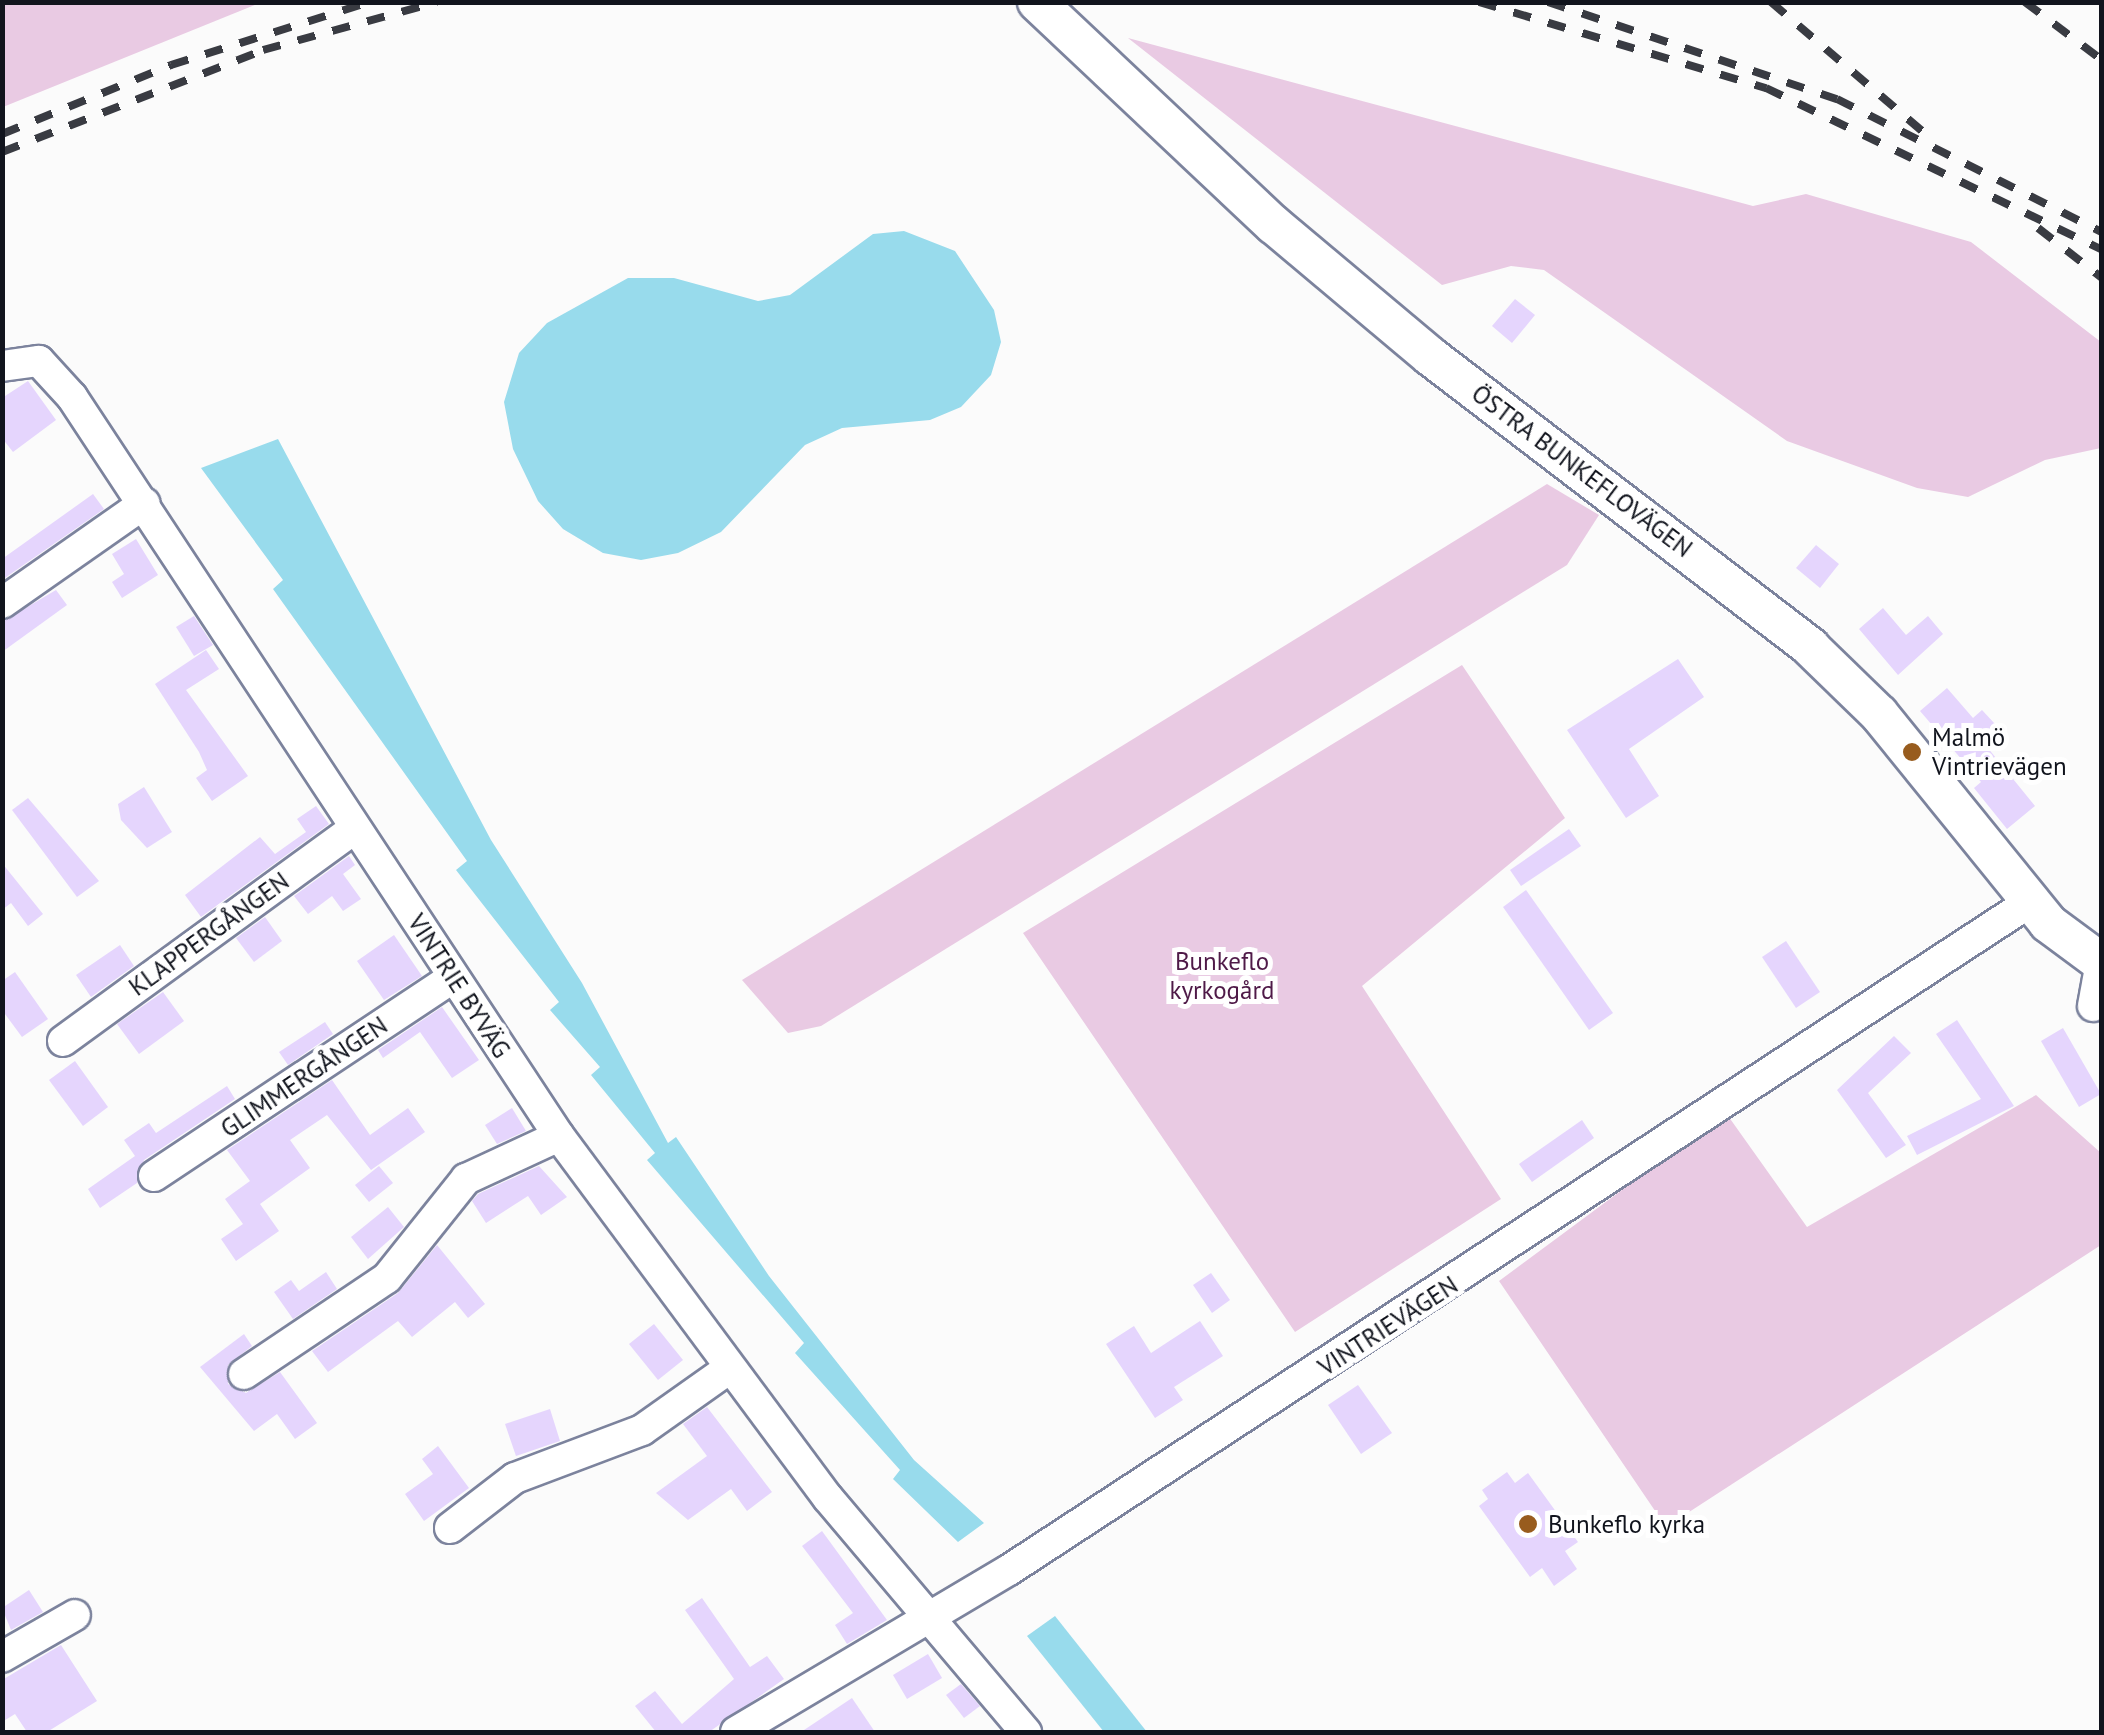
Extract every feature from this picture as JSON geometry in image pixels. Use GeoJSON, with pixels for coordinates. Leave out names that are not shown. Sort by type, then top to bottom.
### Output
{"type":"FeatureCollection","features":[{"type":"Feature","properties":{"kind":"street","name":"ÖSTRA BUNKEFLOVÄGEN"},"geometry":{"type":"LineString","coordinates":[[1037,2],[1089,55],[1430,356],[1810,646],[1879,714],[2030,902],[2101,962]]}},
{"type":"Feature","properties":{"kind":"street","name":"VINTRIE BYVÄG"},"geometry":{"type":"LineString","coordinates":[[2,366],[39,361],[145,503],[452,978],[559,1136],[728,1369],[1026,1732]]}},
{"type":"Feature","properties":{"kind":"street"},"geometry":{"type":"LineString","coordinates":[[2,603],[145,503]]}},
{"type":"Feature","properties":{"kind":"street","name":"KLAPPERGÅNGEN"},"geometry":{"type":"LineString","coordinates":[[63,1041],[355,828]]}},
{"type":"Feature","properties":{"kind":"street","name":"VINTRIEVÄGEN"},"geometry":{"type":"LineString","coordinates":[[736,1732],[932,1620],[2030,902]]}},
{"type":"Feature","properties":{"kind":"street"},"geometry":{"type":"LineString","coordinates":[[2093,1006],[2101,962]]}},
{"type":"Feature","properties":{"kind":"street","name":"GLIMMERGÅNGEN"},"geometry":{"type":"LineString","coordinates":[[154,1176],[452,978]]}},
{"type":"Feature","properties":{"kind":"street"},"geometry":{"type":"LineString","coordinates":[[244,1374],[387,1278],[466,1179],[559,1136]]}},
{"type":"Feature","properties":{"kind":"street"},"geometry":{"type":"LineString","coordinates":[[450,1528],[514,1478],[642,1430],[728,1369]]}},
{"type":"Feature","properties":{"kind":"street"},"geometry":{"type":"LineString","coordinates":[[2,1657],[75,1616]]}},
{"type":"Feature","properties":{"kind":"green space"},"geometry":{"type":"Polygon","coordinates":[[[3,2],[260,3],[3,107],[3,2]]]}},
{"type":"Feature","properties":{"kind":"green space"},"geometry":{"type":"Polygon","coordinates":[[[1128,38],[1753,206],[1806,194],[1971,242],[2101,342],[2101,448],[2045,460],[1968,497],[1917,488],[1787,441],[1544,270],[1511,266],[1442,285],[1128,38]]]}},
{"type":"Feature","properties":{"kind":"green space"},"geometry":{"type":"Polygon","coordinates":[[[1547,484],[1599,515],[1567,565],[821,1026],[788,1033],[742,980],[1547,484]]]}},
{"type":"Feature","properties":{"kind":"green space","name":"Bunkeflo kyrkogård"},"geometry":{"type":"Polygon","coordinates":[[[1462,665],[1565,818],[1362,986],[1501,1199],[1295,1332],[1023,933],[1462,665]]]}},
{"type":"Feature","properties":{"kind":"green space"},"geometry":{"type":"Polygon","coordinates":[[[2036,1095],[2101,1153],[2101,1245],[1666,1527],[1499,1281],[1726,1113],[1807,1227],[2036,1095]]]}},
{"type":"Feature","properties":{"kind":"water"},"geometry":{"type":"Polygon","coordinates":[[[904,231],[955,251],[994,310],[1001,342],[991,375],[961,407],[930,420],[842,428],[805,445],[721,532],[678,553],[641,560],[603,553],[563,529],[538,501],[513,449],[504,402],[519,353],[547,323],[628,278],[674,278],[758,301],[790,295],[873,234],[904,231]]]}},
{"type":"Feature","properties":{"kind":"water"},"geometry":{"type":"Polygon","coordinates":[[[278,439],[491,840],[582,983],[668,1143],[676,1137],[769,1276],[914,1460],[984,1523],[958,1542],[893,1479],[900,1470],[795,1353],[804,1343],[647,1160],[655,1153],[591,1075],[600,1067],[550,1010],[559,1002],[456,870],[467,861],[273,589],[283,580],[201,468],[278,439]]]}},
{"type":"Feature","properties":{"kind":"water"},"geometry":{"type":"Polygon","coordinates":[[[1055,1616],[1147,1732],[1104,1732],[1027,1636],[1055,1616]]]}},
{"type":"Feature","properties":{"kind":"building"},"geometry":{"type":"Polygon","coordinates":[[[1515,299],[1535,315],[1512,343],[1492,326],[1515,299]]]}},
{"type":"Feature","properties":{"kind":"building"},"geometry":{"type":"Polygon","coordinates":[[[28,381],[56,420],[13,452],[2,438],[2,398],[28,381]]]}},
{"type":"Feature","properties":{"kind":"building"},"geometry":{"type":"Polygon","coordinates":[[[93,494],[104,509],[2,580],[2,559],[93,494]]]}},
{"type":"Feature","properties":{"kind":"building"},"geometry":{"type":"Polygon","coordinates":[[[136,539],[158,575],[122,598],[112,582],[124,574],[112,554],[136,539]]]}},
{"type":"Feature","properties":{"kind":"building"},"geometry":{"type":"Polygon","coordinates":[[[1816,545],[1839,564],[1820,588],[1796,568],[1816,545]]]}},
{"type":"Feature","properties":{"kind":"building"},"geometry":{"type":"Polygon","coordinates":[[[56,590],[67,605],[2,652],[2,622],[56,590]]]}},
{"type":"Feature","properties":{"kind":"building"},"geometry":{"type":"Polygon","coordinates":[[[1883,608],[1906,635],[1928,616],[1943,634],[1898,675],[1859,629],[1883,608]]]}},
{"type":"Feature","properties":{"kind":"building"},"geometry":{"type":"Polygon","coordinates":[[[194,616],[213,645],[194,656],[176,627],[194,616]]]}},
{"type":"Feature","properties":{"kind":"building"},"geometry":{"type":"Polygon","coordinates":[[[206,650],[219,669],[186,690],[248,776],[212,801],[196,778],[207,770],[199,752],[155,684],[206,650]]]}},
{"type":"Feature","properties":{"kind":"building"},"geometry":{"type":"Polygon","coordinates":[[[1678,659],[1704,697],[1629,749],[1659,796],[1626,818],[1567,730],[1678,659]]]}},
{"type":"Feature","properties":{"kind":"building"},"geometry":{"type":"Polygon","coordinates":[[[1947,688],[1973,718],[1982,710],[1995,724],[1983,742],[2035,806],[2007,829],[1974,788],[1981,782],[1920,711],[1947,688]]]}},
{"type":"Feature","properties":{"kind":"building"},"geometry":{"type":"Polygon","coordinates":[[[144,787],[172,832],[147,848],[121,820],[118,804],[144,787]]]}},
{"type":"Feature","properties":{"kind":"building"},"geometry":{"type":"Polygon","coordinates":[[[28,798],[99,881],[77,897],[12,810],[28,798]]]}},
{"type":"Feature","properties":{"kind":"building"},"geometry":{"type":"Polygon","coordinates":[[[316,806],[329,824],[201,917],[185,895],[260,837],[275,854],[306,832],[297,819],[316,806]]]}},
{"type":"Feature","properties":{"kind":"building"},"geometry":{"type":"Polygon","coordinates":[[[1569,829],[1581,846],[1521,886],[1510,870],[1569,829]]]}},
{"type":"Feature","properties":{"kind":"building"},"geometry":{"type":"Polygon","coordinates":[[[349,856],[355,865],[343,874],[361,899],[343,911],[332,896],[308,914],[294,896],[349,856]]]}},
{"type":"Feature","properties":{"kind":"building"},"geometry":{"type":"Polygon","coordinates":[[[2,863],[43,914],[28,926],[11,903],[2,910],[2,863]]]}},
{"type":"Feature","properties":{"kind":"building"},"geometry":{"type":"Polygon","coordinates":[[[1526,890],[1613,1013],[1589,1030],[1503,907],[1526,890]]]}},
{"type":"Feature","properties":{"kind":"building"},"geometry":{"type":"Polygon","coordinates":[[[265,917],[282,941],[254,962],[236,938],[265,917]]]}},
{"type":"Feature","properties":{"kind":"building"},"geometry":{"type":"Polygon","coordinates":[[[394,935],[422,976],[384,1000],[357,961],[394,935]]]}},
{"type":"Feature","properties":{"kind":"building"},"geometry":{"type":"Polygon","coordinates":[[[1786,941],[1820,992],[1796,1008],[1762,957],[1786,941]]]}},
{"type":"Feature","properties":{"kind":"building"},"geometry":{"type":"Polygon","coordinates":[[[120,945],[134,966],[91,997],[76,975],[120,945]]]}},
{"type":"Feature","properties":{"kind":"building"},"geometry":{"type":"Polygon","coordinates":[[[15,972],[48,1019],[22,1037],[2,1010],[2,981],[15,972]]]}},
{"type":"Feature","properties":{"kind":"building"},"geometry":{"type":"Polygon","coordinates":[[[163,992],[184,1021],[139,1054],[117,1024],[163,992]]]}},
{"type":"Feature","properties":{"kind":"building"},"geometry":{"type":"Polygon","coordinates":[[[442,1007],[479,1060],[452,1078],[420,1032],[383,1058],[378,1050],[442,1007]]]}},
{"type":"Feature","properties":{"kind":"building"},"geometry":{"type":"Polygon","coordinates":[[[1957,1020],[2014,1106],[1917,1155],[1907,1136],[1981,1099],[1936,1034],[1957,1020]]]}},
{"type":"Feature","properties":{"kind":"building"},"geometry":{"type":"Polygon","coordinates":[[[325,1022],[333,1034],[288,1065],[279,1052],[325,1022]]]}},
{"type":"Feature","properties":{"kind":"building"},"geometry":{"type":"Polygon","coordinates":[[[2063,1028],[2101,1094],[2079,1107],[2041,1041],[2063,1028]]]}},
{"type":"Feature","properties":{"kind":"building"},"geometry":{"type":"Polygon","coordinates":[[[1894,1036],[1911,1053],[1868,1093],[1906,1145],[1886,1158],[1837,1090],[1894,1036]]]}},
{"type":"Feature","properties":{"kind":"building"},"geometry":{"type":"Polygon","coordinates":[[[75,1061],[108,1107],[83,1126],[49,1080],[75,1061]]]}},
{"type":"Feature","properties":{"kind":"building"},"geometry":{"type":"Polygon","coordinates":[[[332,1080],[370,1135],[408,1108],[425,1132],[371,1170],[327,1115],[290,1140],[310,1168],[260,1204],[279,1231],[236,1261],[221,1239],[243,1224],[225,1199],[250,1181],[227,1150],[332,1080]]]}},
{"type":"Feature","properties":{"kind":"building"},"geometry":{"type":"Polygon","coordinates":[[[227,1086],[235,1099],[144,1160],[137,1183],[100,1208],[88,1189],[135,1156],[124,1140],[149,1123],[156,1133],[227,1086]]]}},
{"type":"Feature","properties":{"kind":"building"},"geometry":{"type":"Polygon","coordinates":[[[512,1108],[526,1131],[497,1144],[485,1125],[512,1108]]]}},
{"type":"Feature","properties":{"kind":"building"},"geometry":{"type":"Polygon","coordinates":[[[1582,1120],[1594,1138],[1532,1182],[1519,1164],[1582,1120]]]}},
{"type":"Feature","properties":{"kind":"building"},"geometry":{"type":"Polygon","coordinates":[[[379,1166],[393,1183],[369,1202],[355,1185],[379,1166]]]}},
{"type":"Feature","properties":{"kind":"building"},"geometry":{"type":"Polygon","coordinates":[[[539,1166],[567,1197],[541,1215],[528,1196],[486,1223],[472,1201],[478,1194],[539,1166]]]}},
{"type":"Feature","properties":{"kind":"building"},"geometry":{"type":"Polygon","coordinates":[[[388,1207],[404,1227],[368,1259],[351,1237],[388,1207]]]}},
{"type":"Feature","properties":{"kind":"building"},"geometry":{"type":"Polygon","coordinates":[[[437,1245],[485,1304],[468,1318],[455,1302],[412,1337],[398,1321],[328,1372],[312,1351],[398,1293],[437,1245]]]}},
{"type":"Feature","properties":{"kind":"building"},"geometry":{"type":"Polygon","coordinates":[[[326,1272],[337,1289],[293,1319],[274,1292],[291,1280],[299,1291],[326,1272]]]}},
{"type":"Feature","properties":{"kind":"building"},"geometry":{"type":"Polygon","coordinates":[[[1211,1273],[1230,1300],[1212,1313],[1193,1285],[1211,1273]]]}},
{"type":"Feature","properties":{"kind":"building"},"geometry":{"type":"Polygon","coordinates":[[[1200,1321],[1223,1356],[1174,1387],[1183,1400],[1155,1418],[1106,1344],[1134,1326],[1151,1353],[1200,1321]]]}},
{"type":"Feature","properties":{"kind":"building"},"geometry":{"type":"Polygon","coordinates":[[[654,1324],[683,1360],[658,1380],[629,1344],[654,1324]]]}},
{"type":"Feature","properties":{"kind":"building"},"geometry":{"type":"Polygon","coordinates":[[[244,1334],[252,1346],[228,1365],[228,1384],[246,1393],[280,1372],[317,1423],[295,1439],[277,1414],[254,1431],[200,1367],[244,1334]]]}},
{"type":"Feature","properties":{"kind":"building"},"geometry":{"type":"Polygon","coordinates":[[[1358,1385],[1392,1433],[1361,1454],[1328,1405],[1358,1385]]]}},
{"type":"Feature","properties":{"kind":"building"},"geometry":{"type":"Polygon","coordinates":[[[707,1407],[772,1492],[747,1511],[731,1489],[688,1520],[656,1493],[707,1456],[683,1424],[707,1407]]]}},
{"type":"Feature","properties":{"kind":"building"},"geometry":{"type":"Polygon","coordinates":[[[550,1409],[560,1441],[516,1456],[505,1424],[550,1409]]]}},
{"type":"Feature","properties":{"kind":"building"},"geometry":{"type":"Polygon","coordinates":[[[438,1446],[469,1488],[424,1521],[405,1494],[433,1474],[422,1459],[438,1446]]]}},
{"type":"Feature","properties":{"kind":"building","name":"Bunkeflo kyrka"},"geometry":{"type":"Polygon","coordinates":[[[1507,1472],[1515,1483],[1528,1473],[1578,1542],[1565,1551],[1577,1569],[1554,1586],[1542,1568],[1530,1577],[1479,1506],[1488,1499],[1482,1490],[1507,1472]]]}},
{"type":"Feature","properties":{"kind":"building"},"geometry":{"type":"Polygon","coordinates":[[[822,1531],[887,1620],[847,1644],[835,1625],[853,1613],[802,1546],[822,1531]]]}},
{"type":"Feature","properties":{"kind":"building"},"geometry":{"type":"Polygon","coordinates":[[[29,1590],[43,1612],[11,1630],[2,1608],[29,1590]]]}},
{"type":"Feature","properties":{"kind":"building"},"geometry":{"type":"Polygon","coordinates":[[[702,1598],[750,1667],[767,1656],[784,1679],[709,1732],[656,1732],[635,1706],[655,1691],[682,1724],[734,1679],[685,1610],[702,1598]]]}},
{"type":"Feature","properties":{"kind":"building"},"geometry":{"type":"Polygon","coordinates":[[[61,1645],[97,1701],[47,1732],[27,1732],[15,1714],[2,1722],[2,1680],[61,1645]]]}},
{"type":"Feature","properties":{"kind":"building"},"geometry":{"type":"Polygon","coordinates":[[[928,1654],[942,1678],[907,1699],[893,1675],[928,1654]]]}},
{"type":"Feature","properties":{"kind":"building"},"geometry":{"type":"Polygon","coordinates":[[[961,1684],[980,1706],[964,1718],[946,1695],[961,1684]]]}},
{"type":"Feature","properties":{"kind":"building"},"geometry":{"type":"Polygon","coordinates":[[[852,1698],[875,1732],[801,1732],[852,1698]]]}},
{"type":"Feature","properties":{"kind":"railway"},"geometry":{"type":"LineString","coordinates":[[2,134],[171,65],[370,2]]}},
{"type":"Feature","properties":{"kind":"railway"},"geometry":{"type":"LineString","coordinates":[[2,152],[263,50],[437,2]]}},
{"type":"Feature","properties":{"kind":"railway"},"geometry":{"type":"LineString","coordinates":[[1479,2],[1766,88],[2102,250]]}},
{"type":"Feature","properties":{"kind":"railway"},"geometry":{"type":"LineString","coordinates":[[1548,2],[1837,99],[2102,232]]}},
{"type":"Feature","properties":{"kind":"railway"},"geometry":{"type":"LineString","coordinates":[[1771,2],[1923,132]]}},
{"type":"Feature","properties":{"kind":"railway"},"geometry":{"type":"LineString","coordinates":[[2025,2],[2102,60]]}},
{"type":"Feature","properties":{"kind":"railway"},"geometry":{"type":"LineString","coordinates":[[2038,228],[2102,278]]}},
{"type":"Feature","properties":{"kind":"place","name":"Malmö Vintrievägen"},"geometry":{"type":"Point","coordinates":[1912,752]}},
{"type":"Feature","properties":{"kind":"place","name":"Bunkeflo kyrka"},"geometry":{"type":"Point","coordinates":[1528,1524]}}]}
